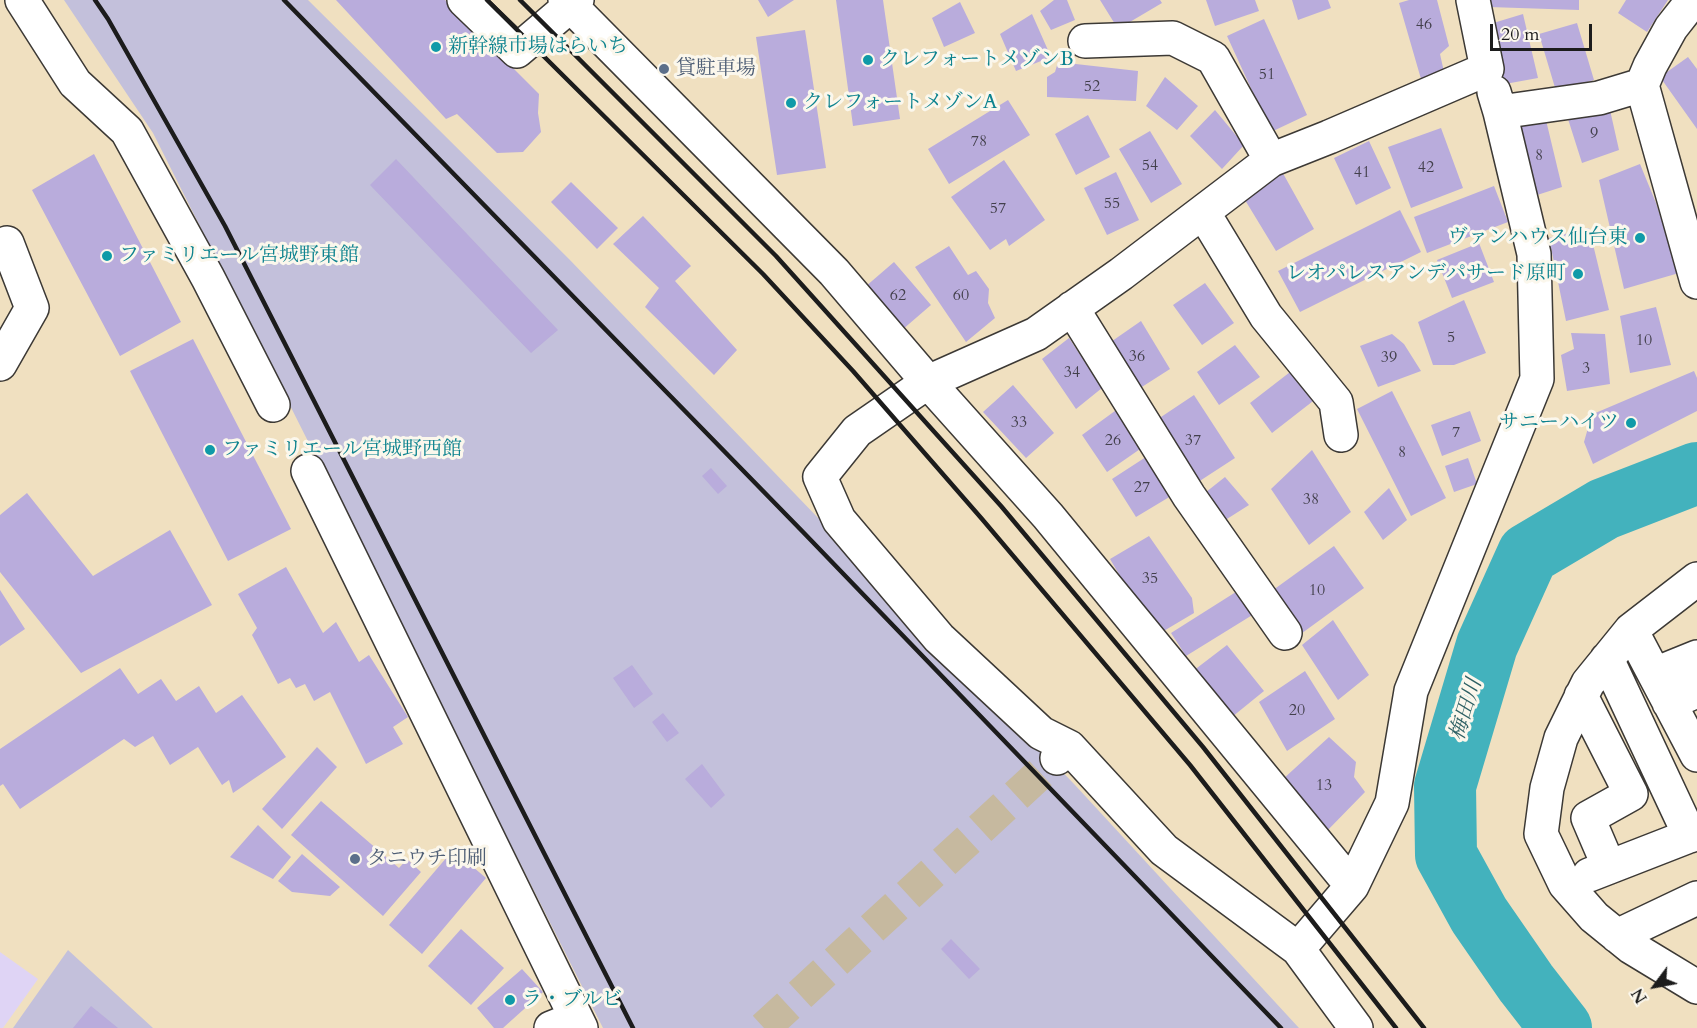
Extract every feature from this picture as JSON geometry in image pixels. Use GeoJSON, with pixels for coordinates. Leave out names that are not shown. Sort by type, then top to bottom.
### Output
{"type":"FeatureCollection","features":[{"type":"Feature","properties":{"kind":"street"},"geometry":{"type":"LineString","coordinates":[[22,0],[75,83],[127,130],[208,278],[273,405]]}},
{"type":"Feature","properties":{"kind":"street"},"geometry":{"type":"LineString","coordinates":[[464,0],[517,51],[571,2],[834,272],[928,382],[1048,516],[1352,886]]}},
{"type":"Feature","properties":{"kind":"street"},"geometry":{"type":"LineString","coordinates":[[1298,949],[1352,886],[1392,803],[1411,691],[1537,379],[1534,254],[1500,111],[1487,69],[1473,0]]}},
{"type":"Feature","properties":{"kind":"street"},"geometry":{"type":"LineString","coordinates":[[1693,0],[1671,28],[1642,85],[1697,282]]}},
{"type":"Feature","properties":{"kind":"street"},"geometry":{"type":"LineString","coordinates":[[1085,41],[1173,38],[1213,58],[1271,160]]}},
{"type":"Feature","properties":{"kind":"street"},"geometry":{"type":"LineString","coordinates":[[1356,1028],[1298,949],[1164,850],[1063,752],[939,638],[839,520],[820,477],[857,431],[928,382],[1036,334],[1271,160],[1487,69]]}},
{"type":"Feature","properties":{"kind":"street"},"geometry":{"type":"LineString","coordinates":[[1500,111],[1599,98],[1642,85]]}},
{"type":"Feature","properties":{"kind":"street"},"geometry":{"type":"LineString","coordinates":[[1203,212],[1266,316],[1336,402],[1341,435]]}},
{"type":"Feature","properties":{"kind":"street"},"geometry":{"type":"LineString","coordinates":[[0,364],[32,308],[7,243]]}},
{"type":"Feature","properties":{"kind":"street"},"geometry":{"type":"LineString","coordinates":[[1072,308],[1189,495],[1285,633]]}},
{"type":"Feature","properties":{"kind":"street"},"geometry":{"type":"LineString","coordinates":[[308,471],[570,1025]]}},
{"type":"Feature","properties":{"kind":"street"},"geometry":{"type":"LineString","coordinates":[[1693,979],[1631,947],[1593,917],[1565,884],[1541,834],[1546,788],[1561,738],[1588,682],[1631,630],[1697,579]]}},
{"type":"Feature","properties":{"kind":"street"},"geometry":{"type":"LineString","coordinates":[[1631,630],[1655,674],[1683,697],[1693,738]]}},
{"type":"Feature","properties":{"kind":"street"},"geometry":{"type":"LineString","coordinates":[[1655,674],[1697,657]]}},
{"type":"Feature","properties":{"kind":"street"},"geometry":{"type":"LineString","coordinates":[[1565,884],[1693,835],[1607,659]]}},
{"type":"Feature","properties":{"kind":"street"},"geometry":{"type":"LineString","coordinates":[[1581,696],[1631,794],[1588,818],[1609,867]]}},
{"type":"Feature","properties":{"kind":"street"},"geometry":{"type":"LineString","coordinates":[[1617,936],[1696,901]]}},
{"type":"Feature","properties":{"kind":"shaded area"},"geometry":{"type":"Polygon","coordinates":[[[64,0],[308,0],[569,259],[1075,785],[1299,1028],[603,1028],[153,133],[64,0]]]}},
{"type":"Feature","properties":{"kind":"shaded area"},"geometry":{"type":"Polygon","coordinates":[[[68,950],[153,1028],[13,1028],[68,950]]]}},
{"type":"Feature","properties":{"kind":"shaded area"},"geometry":{"type":"Polygon","coordinates":[[[0,952],[38,979],[3,1028],[0,1028],[0,952]]]}},
{"type":"Feature","properties":{"kind":"building","name":"新幹線市場はらいち"},"geometry":{"type":"Polygon","coordinates":[[[336,0],[445,0],[539,94],[538,113],[541,132],[523,152],[497,153],[457,114],[446,119],[336,0]]]}},
{"type":"Feature","properties":{"kind":"building"},"geometry":{"type":"Polygon","coordinates":[[[758,0],[794,0],[768,17],[758,0]]]}},
{"type":"Feature","properties":{"kind":"building","name":"クレフォートメゾンB"},"geometry":{"type":"Polygon","coordinates":[[[836,0],[883,0],[900,119],[853,126],[836,0]]]}},
{"type":"Feature","properties":{"kind":"building"},"geometry":{"type":"Polygon","coordinates":[[[1054,0],[1067,0],[1075,20],[1051,30],[1040,11],[1054,0]]]}},
{"type":"Feature","properties":{"kind":"building"},"geometry":{"type":"Polygon","coordinates":[[[1100,0],[1160,0],[1162,3],[1118,29],[1100,0]]]}},
{"type":"Feature","properties":{"kind":"building"},"geometry":{"type":"Polygon","coordinates":[[[1206,0],[1255,0],[1259,11],[1215,26],[1206,0]]]}},
{"type":"Feature","properties":{"kind":"building"},"geometry":{"type":"Polygon","coordinates":[[[1292,0],[1328,0],[1331,8],[1298,20],[1292,0]]]}},
{"type":"Feature","properties":{"kind":"building"},"geometry":{"type":"Polygon","coordinates":[[[1409,0],[1437,0],[1449,46],[1440,54],[1444,72],[1421,79],[1399,3],[1409,0]]]}},
{"type":"Feature","properties":{"kind":"building"},"geometry":{"type":"Polygon","coordinates":[[[1488,0],[1579,0],[1579,10],[1489,7],[1488,0]]]}},
{"type":"Feature","properties":{"kind":"building"},"geometry":{"type":"Polygon","coordinates":[[[1626,0],[1668,0],[1647,32],[1618,13],[1626,0]]]}},
{"type":"Feature","properties":{"kind":"building"},"geometry":{"type":"Polygon","coordinates":[[[960,2],[975,33],[944,47],[932,18],[960,2]]]}},
{"type":"Feature","properties":{"kind":"building"},"geometry":{"type":"Polygon","coordinates":[[[1032,14],[1051,57],[1016,71],[1000,34],[1032,14]]]}},
{"type":"Feature","properties":{"kind":"building"},"geometry":{"type":"Polygon","coordinates":[[[1523,14],[1538,78],[1505,84],[1490,24],[1523,14]]]}},
{"type":"Feature","properties":{"kind":"building"},"geometry":{"type":"Polygon","coordinates":[[[1264,19],[1307,115],[1271,132],[1227,36],[1264,19]]]}},
{"type":"Feature","properties":{"kind":"building"},"geometry":{"type":"Polygon","coordinates":[[[1577,23],[1594,80],[1556,91],[1539,34],[1577,23]]]}},
{"type":"Feature","properties":{"kind":"building","name":"クレフォートメゾンA"},"geometry":{"type":"Polygon","coordinates":[[[805,30],[826,168],[777,175],[756,37],[805,30]]]}},
{"type":"Feature","properties":{"kind":"building"},"geometry":{"type":"Polygon","coordinates":[[[1688,57],[1697,69],[1697,129],[1660,77],[1688,57]]]}},
{"type":"Feature","properties":{"kind":"building"},"geometry":{"type":"Polygon","coordinates":[[[1058,62],[1138,71],[1136,101],[1047,97],[1047,77],[1055,72],[1058,62]]]}},
{"type":"Feature","properties":{"kind":"building"},"geometry":{"type":"Polygon","coordinates":[[[1165,77],[1198,106],[1177,130],[1146,106],[1165,77]]]}},
{"type":"Feature","properties":{"kind":"building"},"geometry":{"type":"Polygon","coordinates":[[[1008,100],[1030,135],[949,184],[928,149],[1008,100]]]}},
{"type":"Feature","properties":{"kind":"building"},"geometry":{"type":"Polygon","coordinates":[[[1215,110],[1244,145],[1222,169],[1190,136],[1215,110]]]}},
{"type":"Feature","properties":{"kind":"building"},"geometry":{"type":"Polygon","coordinates":[[[1610,110],[1619,150],[1582,163],[1568,119],[1610,110]]]}},
{"type":"Feature","properties":{"kind":"building"},"geometry":{"type":"Polygon","coordinates":[[[1088,115],[1110,157],[1076,175],[1055,134],[1088,115]]]}},
{"type":"Feature","properties":{"kind":"building"},"geometry":{"type":"Polygon","coordinates":[[[1545,116],[1562,187],[1534,196],[1515,125],[1545,116]]]}},
{"type":"Feature","properties":{"kind":"building"},"geometry":{"type":"Polygon","coordinates":[[[1441,128],[1463,188],[1411,208],[1388,147],[1441,128]]]}},
{"type":"Feature","properties":{"kind":"building"},"geometry":{"type":"Polygon","coordinates":[[[1150,131],[1182,184],[1151,203],[1119,149],[1150,131]]]}},
{"type":"Feature","properties":{"kind":"building"},"geometry":{"type":"Polygon","coordinates":[[[1369,141],[1391,188],[1356,205],[1334,158],[1369,141]]]}},
{"type":"Feature","properties":{"kind":"building","name":"ファミリエール宮城野東館"},"geometry":{"type":"Polygon","coordinates":[[[94,154],[181,322],[120,356],[32,190],[94,154]]]}},
{"type":"Feature","properties":{"kind":"building"},"geometry":{"type":"Polygon","coordinates":[[[396,159],[558,330],[531,353],[370,185],[396,159]]]}},
{"type":"Feature","properties":{"kind":"building"},"geometry":{"type":"Polygon","coordinates":[[[1004,160],[1045,220],[1009,246],[1006,239],[990,250],[951,197],[1004,160]]]}},
{"type":"Feature","properties":{"kind":"building","name":"ヴァンハウス仙台東"},"geometry":{"type":"Polygon","coordinates":[[[1640,164],[1656,203],[1679,273],[1624,289],[1599,180],[1640,164]]]}},
{"type":"Feature","properties":{"kind":"building"},"geometry":{"type":"Polygon","coordinates":[[[1280,168],[1314,229],[1276,251],[1245,200],[1280,168]]]}},
{"type":"Feature","properties":{"kind":"building"},"geometry":{"type":"Polygon","coordinates":[[[1116,172],[1139,220],[1107,235],[1084,188],[1116,172]]]}},
{"type":"Feature","properties":{"kind":"building"},"geometry":{"type":"Polygon","coordinates":[[[571,182],[618,228],[597,249],[551,202],[571,182]]]}},
{"type":"Feature","properties":{"kind":"building"},"geometry":{"type":"Polygon","coordinates":[[[1494,186],[1508,222],[1427,253],[1414,217],[1494,186]]]}},
{"type":"Feature","properties":{"kind":"building"},"geometry":{"type":"Polygon","coordinates":[[[1400,210],[1421,252],[1300,312],[1278,271],[1400,210]]]}},
{"type":"Feature","properties":{"kind":"building"},"geometry":{"type":"Polygon","coordinates":[[[643,216],[691,266],[675,281],[737,350],[714,375],[645,307],[659,288],[613,244],[643,216]]]}},
{"type":"Feature","properties":{"kind":"building","name":"レオパレスアンデパサード原町"},"geometry":{"type":"Polygon","coordinates":[[[1589,228],[1609,310],[1566,321],[1549,238],[1589,228]]]}},
{"type":"Feature","properties":{"kind":"building"},"geometry":{"type":"Polygon","coordinates":[[[1479,243],[1494,282],[1452,298],[1437,260],[1479,243]]]}},
{"type":"Feature","properties":{"kind":"building"},"geometry":{"type":"Polygon","coordinates":[[[949,246],[968,275],[976,271],[989,289],[988,303],[995,318],[966,342],[915,267],[949,246]]]}},
{"type":"Feature","properties":{"kind":"building"},"geometry":{"type":"Polygon","coordinates":[[[894,262],[931,305],[902,330],[865,287],[894,262]]]}},
{"type":"Feature","properties":{"kind":"building"},"geometry":{"type":"Polygon","coordinates":[[[1205,283],[1234,323],[1202,345],[1173,305],[1205,283]]]}},
{"type":"Feature","properties":{"kind":"building"},"geometry":{"type":"Polygon","coordinates":[[[1464,300],[1486,353],[1454,365],[1433,365],[1418,322],[1464,300]]]}},
{"type":"Feature","properties":{"kind":"building"},"geometry":{"type":"Polygon","coordinates":[[[1656,307],[1671,365],[1630,373],[1620,316],[1656,307]]]}},
{"type":"Feature","properties":{"kind":"building"},"geometry":{"type":"Polygon","coordinates":[[[1141,321],[1170,369],[1134,392],[1105,346],[1141,321]]]}},
{"type":"Feature","properties":{"kind":"building"},"geometry":{"type":"Polygon","coordinates":[[[1571,333],[1605,334],[1610,384],[1567,391],[1561,355],[1574,349],[1571,333]]]}},
{"type":"Feature","properties":{"kind":"building"},"geometry":{"type":"Polygon","coordinates":[[[1392,334],[1404,344],[1421,371],[1378,387],[1360,346],[1392,334]]]}},
{"type":"Feature","properties":{"kind":"building"},"geometry":{"type":"Polygon","coordinates":[[[1069,338],[1102,388],[1076,409],[1042,359],[1069,338]]]}},
{"type":"Feature","properties":{"kind":"building","name":"ファミリエール宮城野西館"},"geometry":{"type":"Polygon","coordinates":[[[193,339],[291,529],[228,561],[130,371],[193,339]]]}},
{"type":"Feature","properties":{"kind":"building"},"geometry":{"type":"Polygon","coordinates":[[[1235,345],[1260,377],[1219,405],[1197,372],[1235,345]]]}},
{"type":"Feature","properties":{"kind":"building"},"geometry":{"type":"Polygon","coordinates":[[[1294,369],[1317,398],[1272,433],[1250,403],[1294,369]]]}},
{"type":"Feature","properties":{"kind":"building","name":"サニーハイツ"},"geometry":{"type":"Polygon","coordinates":[[[1694,371],[1697,378],[1697,411],[1593,464],[1584,442],[1588,428],[1586,417],[1694,371]]]}},
{"type":"Feature","properties":{"kind":"building"},"geometry":{"type":"Polygon","coordinates":[[[1013,385],[1054,433],[1026,458],[983,412],[1013,385]]]}},
{"type":"Feature","properties":{"kind":"building"},"geometry":{"type":"Polygon","coordinates":[[[1392,391],[1446,498],[1411,516],[1357,409],[1392,391]]]}},
{"type":"Feature","properties":{"kind":"building"},"geometry":{"type":"Polygon","coordinates":[[[1194,395],[1235,458],[1192,486],[1152,423],[1194,395]]]}},
{"type":"Feature","properties":{"kind":"building"},"geometry":{"type":"Polygon","coordinates":[[[1119,408],[1143,447],[1107,472],[1082,435],[1119,408]]]}},
{"type":"Feature","properties":{"kind":"building"},"geometry":{"type":"Polygon","coordinates":[[[1470,411],[1481,441],[1442,456],[1431,425],[1470,411]]]}},
{"type":"Feature","properties":{"kind":"building"},"geometry":{"type":"Polygon","coordinates":[[[1312,450],[1351,512],[1309,545],[1271,489],[1312,450]]]}},
{"type":"Feature","properties":{"kind":"building"},"geometry":{"type":"Polygon","coordinates":[[[1149,455],[1171,496],[1136,517],[1112,479],[1149,455]]]}},
{"type":"Feature","properties":{"kind":"building"},"geometry":{"type":"Polygon","coordinates":[[[1468,458],[1477,484],[1454,492],[1445,466],[1468,458]]]}},
{"type":"Feature","properties":{"kind":"building"},"geometry":{"type":"Polygon","coordinates":[[[711,468],[727,486],[718,494],[702,476],[711,468]]]}},
{"type":"Feature","properties":{"kind":"building"},"geometry":{"type":"Polygon","coordinates":[[[1225,477],[1249,505],[1219,524],[1201,496],[1225,477]]]}},
{"type":"Feature","properties":{"kind":"building"},"geometry":{"type":"Polygon","coordinates":[[[1389,488],[1407,520],[1383,540],[1364,512],[1389,488]]]}},
{"type":"Feature","properties":{"kind":"building"},"geometry":{"type":"Polygon","coordinates":[[[27,493],[93,576],[170,530],[212,605],[81,673],[0,572],[0,515],[27,493]]]}},
{"type":"Feature","properties":{"kind":"building"},"geometry":{"type":"Polygon","coordinates":[[[1149,536],[1192,598],[1194,613],[1162,632],[1133,598],[1110,559],[1149,536]]]}},
{"type":"Feature","properties":{"kind":"building"},"geometry":{"type":"Polygon","coordinates":[[[1334,546],[1364,588],[1298,636],[1269,593],[1334,546]]]}},
{"type":"Feature","properties":{"kind":"building"},"geometry":{"type":"Polygon","coordinates":[[[286,567],[323,633],[336,622],[359,662],[369,655],[408,717],[393,727],[403,744],[366,764],[330,692],[314,701],[305,684],[296,688],[290,678],[278,684],[252,635],[257,628],[238,594],[286,567]]]}},
{"type":"Feature","properties":{"kind":"building"},"geometry":{"type":"Polygon","coordinates":[[[0,590],[25,629],[0,646],[0,590]]]}},
{"type":"Feature","properties":{"kind":"building"},"geometry":{"type":"Polygon","coordinates":[[[1239,590],[1254,614],[1186,656],[1171,633],[1239,590]]]}},
{"type":"Feature","properties":{"kind":"building"},"geometry":{"type":"Polygon","coordinates":[[[1333,620],[1369,675],[1338,700],[1302,645],[1333,620]]]}},
{"type":"Feature","properties":{"kind":"building"},"geometry":{"type":"Polygon","coordinates":[[[1227,645],[1264,691],[1232,717],[1193,671],[1227,645]]]}},
{"type":"Feature","properties":{"kind":"building"},"geometry":{"type":"Polygon","coordinates":[[[632,665],[653,694],[634,708],[613,678],[632,665]]]}},
{"type":"Feature","properties":{"kind":"building"},"geometry":{"type":"Polygon","coordinates":[[[120,668],[138,694],[161,679],[176,701],[199,686],[216,713],[242,695],[286,757],[233,793],[229,780],[222,785],[198,747],[170,765],[153,736],[135,747],[124,739],[20,809],[3,784],[0,786],[0,749],[120,668]]]}},
{"type":"Feature","properties":{"kind":"building"},"geometry":{"type":"Polygon","coordinates":[[[1305,671],[1335,719],[1287,751],[1259,702],[1305,671]]]}},
{"type":"Feature","properties":{"kind":"building"},"geometry":{"type":"Polygon","coordinates":[[[663,713],[679,733],[667,742],[652,722],[663,713]]]}},
{"type":"Feature","properties":{"kind":"building"},"geometry":{"type":"Polygon","coordinates":[[[1329,737],[1356,762],[1354,777],[1365,792],[1324,834],[1282,780],[1329,737]]]}},
{"type":"Feature","properties":{"kind":"building"},"geometry":{"type":"Polygon","coordinates":[[[317,747],[337,767],[282,829],[262,809],[317,747]]]}},
{"type":"Feature","properties":{"kind":"building"},"geometry":{"type":"Polygon","coordinates":[[[702,764],[725,795],[711,808],[685,779],[702,764]]]}},
{"type":"Feature","properties":{"kind":"building"},"geometry":{"type":"Polygon","coordinates":[[[321,801],[399,868],[407,859],[421,872],[383,916],[291,835],[321,801]]]}},
{"type":"Feature","properties":{"kind":"building"},"geometry":{"type":"Polygon","coordinates":[[[258,825],[291,857],[273,879],[230,857],[258,825]]]}},
{"type":"Feature","properties":{"kind":"building"},"geometry":{"type":"Polygon","coordinates":[[[453,850],[486,878],[422,954],[389,925],[453,850]]]}},
{"type":"Feature","properties":{"kind":"building"},"geometry":{"type":"Polygon","coordinates":[[[302,854],[340,887],[330,896],[292,892],[278,881],[302,854]]]}},
{"type":"Feature","properties":{"kind":"building"},"geometry":{"type":"Polygon","coordinates":[[[461,929],[504,968],[471,1005],[428,966],[461,929]]]}},
{"type":"Feature","properties":{"kind":"building"},"geometry":{"type":"Polygon","coordinates":[[[951,939],[980,969],[969,979],[941,949],[951,939]]]}},
{"type":"Feature","properties":{"kind":"building","name":"ラ・ブルビ"},"geometry":{"type":"Polygon","coordinates":[[[522,969],[543,992],[503,1028],[494,1028],[477,1008],[522,969]]]}},
{"type":"Feature","properties":{"kind":"building"},"geometry":{"type":"Polygon","coordinates":[[[91,1006],[118,1028],[73,1028],[91,1006]]]}},
{"type":"Feature","properties":{"kind":"waterway","name":"梅田川"},"geometry":{"type":"LineString","coordinates":[[1561,1028],[1526,983],[1479,915],[1446,855],[1445,786],[1487,645],[1528,554],[1604,509],[1697,473]]}},
{"type":"Feature","properties":{"kind":"tunnel"},"geometry":{"type":"LineString","coordinates":[[764,1028],[1057,758]]}},
{"type":"Feature","properties":{"kind":"railway"},"geometry":{"type":"LineString","coordinates":[[95,0],[225,226],[633,1028]]}},
{"type":"Feature","properties":{"kind":"railway"},"geometry":{"type":"LineString","coordinates":[[284,0],[803,532],[1281,1028]]}},
{"type":"Feature","properties":{"kind":"railway"},"geometry":{"type":"LineString","coordinates":[[487,0],[763,274],[853,371],[982,519],[1190,765],[1396,1028]]}},
{"type":"Feature","properties":{"kind":"railway"},"geometry":{"type":"LineString","coordinates":[[520,0],[776,256],[1001,506],[1203,747],[1424,1028]]}},
{"type":"Feature","properties":{"kind":"place","name":"新幹線市場はらいち"},"geometry":{"type":"Point","coordinates":[436,47]}},
{"type":"Feature","properties":{"kind":"place","name":"クレフォートメゾンB"},"geometry":{"type":"Point","coordinates":[868,60]}},
{"type":"Feature","properties":{"kind":"place","name":"貸駐車場"},"geometry":{"type":"Point","coordinates":[664,69]}},
{"type":"Feature","properties":{"kind":"place","name":"クレフォートメゾンA"},"geometry":{"type":"Point","coordinates":[791,103]}},
{"type":"Feature","properties":{"kind":"place","name":"ヴァンハウス仙台東"},"geometry":{"type":"Point","coordinates":[1640,238]}},
{"type":"Feature","properties":{"kind":"place","name":"ファミリエール宮城野東館"},"geometry":{"type":"Point","coordinates":[107,256]}},
{"type":"Feature","properties":{"kind":"place","name":"レオパレスアンデパサード原町"},"geometry":{"type":"Point","coordinates":[1578,274]}},
{"type":"Feature","properties":{"kind":"place","name":"サニーハイツ"},"geometry":{"type":"Point","coordinates":[1631,423]}},
{"type":"Feature","properties":{"kind":"place","name":"ファミリエール宮城野西館"},"geometry":{"type":"Point","coordinates":[210,450]}},
{"type":"Feature","properties":{"kind":"place","name":"タニウチ印刷"},"geometry":{"type":"Point","coordinates":[355,859]}},
{"type":"Feature","properties":{"kind":"place","name":"ラ・ブルビ"},"geometry":{"type":"Point","coordinates":[510,1000]}}]}
